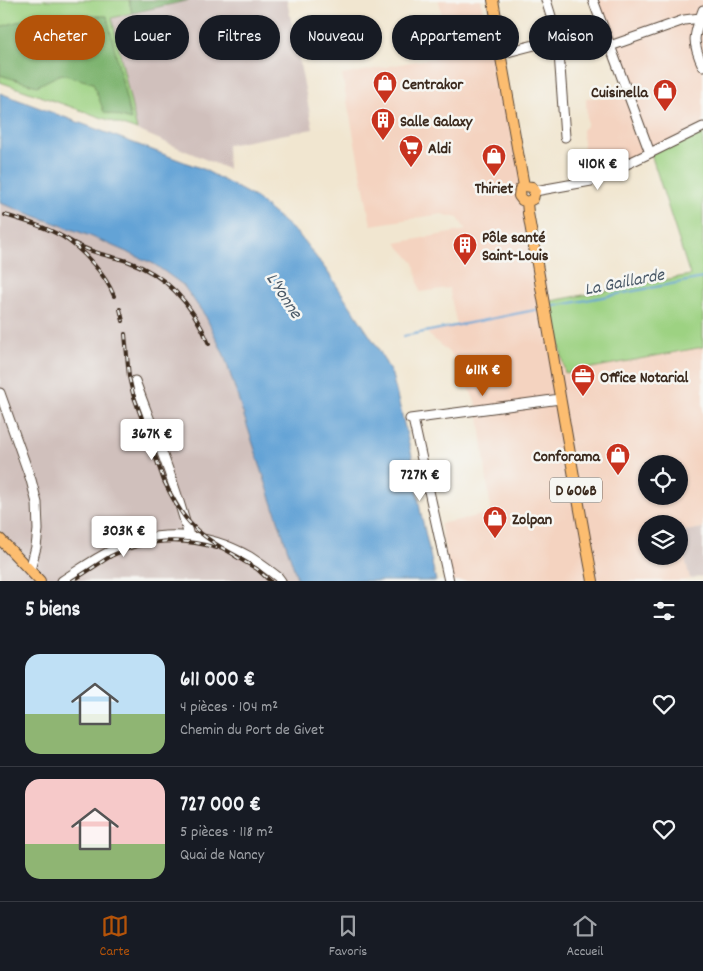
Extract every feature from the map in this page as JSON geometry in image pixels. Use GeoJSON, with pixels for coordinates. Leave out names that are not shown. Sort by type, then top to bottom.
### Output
{"type":"FeatureCollection","features":[{"type":"Feature","properties":{"kind":"main road"},"geometry":{"type":"LineString","coordinates":[[486,0],[489,15]]}},
{"type":"Feature","properties":{"kind":"main road"},"geometry":{"type":"LineString","coordinates":[[493,0],[495,15]]}},
{"type":"Feature","properties":{"kind":"main road"},"geometry":{"type":"LineString","coordinates":[[502,60],[524,186]]}},
{"type":"Feature","properties":{"kind":"main road"},"geometry":{"type":"LineString","coordinates":[[524,186],[532,187],[535,191],[533,199],[528,202],[522,200],[519,196],[520,189],[524,186]]}},
{"type":"Feature","properties":{"kind":"main road","name":"D 606B"},"geometry":{"type":"LineString","coordinates":[[528,202],[528,213],[593,581]]}},
{"type":"Feature","properties":{"kind":"main road"},"geometry":{"type":"LineString","coordinates":[[0,539],[40,581]]}},
{"type":"Feature","properties":{"kind":"street"},"geometry":{"type":"LineString","coordinates":[[546,0],[551,15]]}},
{"type":"Feature","properties":{"kind":"street"},"geometry":{"type":"LineString","coordinates":[[593,0],[599,15]]}},
{"type":"Feature","properties":{"kind":"street"},"geometry":{"type":"LineString","coordinates":[[612,45],[702,14]]}},
{"type":"Feature","properties":{"kind":"street"},"geometry":{"type":"LineString","coordinates":[[702,14],[695,44],[703,66]]}},
{"type":"Feature","properties":{"kind":"street"},"geometry":{"type":"LineString","coordinates":[[612,51],[650,154]]}},
{"type":"Feature","properties":{"kind":"street"},"geometry":{"type":"LineString","coordinates":[[560,60],[565,137]]}},
{"type":"Feature","properties":{"kind":"street"},"geometry":{"type":"LineString","coordinates":[[535,191],[587,182],[650,154],[703,127]]}},
{"type":"Feature","properties":{"kind":"street"},"geometry":{"type":"LineString","coordinates":[[135,381],[181,506],[189,536]]}},
{"type":"Feature","properties":{"kind":"street"},"geometry":{"type":"LineString","coordinates":[[0,393],[31,480],[37,503],[38,530],[30,570]]}},
{"type":"Feature","properties":{"kind":"street"},"geometry":{"type":"LineString","coordinates":[[449,581],[412,419],[560,398]]}},
{"type":"Feature","properties":{"kind":"street"},"geometry":{"type":"LineString","coordinates":[[62,581],[109,551],[143,539],[161,536],[189,536],[212,541],[251,558],[281,581]]}},
{"type":"Feature","properties":{"kind":"shaded area"},"geometry":{"type":"Polygon","coordinates":[[[190,0],[287,0],[290,15],[290,60],[299,60],[313,129],[227,145],[228,169],[137,130],[121,60],[189,60],[189,15],[125,15],[190,0]]]}},
{"type":"Feature","properties":{"kind":"shaded area"},"geometry":{"type":"Polygon","coordinates":[[[439,0],[481,0],[484,15],[442,15],[439,0]]]}},
{"type":"Feature","properties":{"kind":"shaded area"},"geometry":{"type":"Polygon","coordinates":[[[595,0],[703,0],[703,128],[586,182],[582,130],[587,125],[586,98],[631,97],[612,46],[612,15],[601,15],[595,0]]]}},
{"type":"Feature","properties":{"kind":"shaded area"},"geometry":{"type":"Polygon","coordinates":[[[115,17],[115,31],[112,18],[115,17]]]}},
{"type":"Feature","properties":{"kind":"shaded area"},"geometry":{"type":"Polygon","coordinates":[[[422,60],[495,60],[551,301],[565,373],[703,347],[703,528],[688,530],[688,515],[638,515],[638,565],[687,565],[690,579],[682,581],[451,581],[440,524],[491,513],[478,407],[453,356],[427,333],[457,326],[449,288],[420,292],[414,263],[396,243],[466,230],[458,218],[442,214],[371,225],[342,75],[422,60]]]}},
{"type":"Feature","properties":{"kind":"shaded area"},"geometry":{"type":"Polygon","coordinates":[[[0,203],[90,236],[154,264],[183,285],[206,317],[224,355],[298,581],[0,581],[0,203]]]}},
{"type":"Feature","properties":{"kind":"shaded area"},"geometry":{"type":"Polygon","coordinates":[[[703,528],[703,576],[690,579],[687,565],[688,530],[703,528]]]}},
{"type":"Feature","properties":{"kind":"green space"},"geometry":{"type":"Polygon","coordinates":[[[0,0],[129,0],[132,13],[115,15],[115,17],[112,18],[115,31],[115,60],[121,60],[137,130],[0,82],[0,0]]]}},
{"type":"Feature","properties":{"kind":"green space"},"geometry":{"type":"Polygon","coordinates":[[[129,0],[190,0],[132,13],[129,0]]]}},
{"type":"Feature","properties":{"kind":"green space"},"geometry":{"type":"Polygon","coordinates":[[[105,16],[107,16],[115,51],[115,60],[117,60],[131,120],[104,112],[93,83],[61,74],[37,86],[0,75],[0,27],[15,22],[15,60],[105,60],[105,16]]]}},
{"type":"Feature","properties":{"kind":"green space"},"geometry":{"type":"Polygon","coordinates":[[[703,128],[703,347],[565,373],[551,301],[690,275],[651,154],[703,128]]]}},
{"type":"Feature","properties":{"kind":"water","name":"L'Yonne"},"geometry":{"type":"Polygon","coordinates":[[[0,93],[203,169],[256,198],[299,235],[327,271],[378,348],[392,375],[412,456],[420,509],[436,581],[298,581],[224,355],[206,317],[183,285],[154,264],[90,236],[0,203],[0,93]]]}},
{"type":"Feature","properties":{"kind":"waterway","name":"La Gaillarde"},"geometry":{"type":"LineString","coordinates":[[550,307],[703,278]]}},
{"type":"Feature","properties":{"kind":"waterway","name":"La Gaillarde"},"geometry":{"type":"LineString","coordinates":[[404,336],[540,309]]}},
{"type":"Feature","properties":{"kind":"railway"},"geometry":{"type":"LineString","coordinates":[[5,215],[42,227],[70,242],[99,271],[114,296]]}},
{"type":"Feature","properties":{"kind":"railway"},"geometry":{"type":"LineString","coordinates":[[65,238],[91,251],[127,261],[154,274],[187,304],[209,344]]}},
{"type":"Feature","properties":{"kind":"railway"},"geometry":{"type":"LineString","coordinates":[[120,309],[123,321]]}},
{"type":"Feature","properties":{"kind":"railway"},"geometry":{"type":"LineString","coordinates":[[125,334],[129,377],[133,394],[169,492],[181,512],[200,533],[240,558]]}},
{"type":"Feature","properties":{"kind":"railway"},"geometry":{"type":"LineString","coordinates":[[72,581],[111,556],[124,550],[150,543],[177,541],[204,544],[217,548]]}},
{"type":"Feature","properties":{"kind":"railway"},"geometry":{"type":"LineString","coordinates":[[235,556],[257,569],[270,581]]}},
{"type":"Feature","properties":{"kind":"place","name":"Centrakor"},"geometry":{"type":"Point","coordinates":[385,104]}},
{"type":"Feature","properties":{"kind":"place","name":"Cuisinella"},"geometry":{"type":"Point","coordinates":[665,112]}},
{"type":"Feature","properties":{"kind":"place","name":"Salle Galaxy"},"geometry":{"type":"Point","coordinates":[383,141]}},
{"type":"Feature","properties":{"kind":"place","name":"Aldi"},"geometry":{"type":"Point","coordinates":[411,168]}},
{"type":"Feature","properties":{"kind":"place","name":"Thiriet"},"geometry":{"type":"Point","coordinates":[494,177]}},
{"type":"Feature","properties":{"kind":"place","name":"Pôle santé Saint-Louis"},"geometry":{"type":"Point","coordinates":[465,266]}},
{"type":"Feature","properties":{"kind":"place","name":"Office Notarial"},"geometry":{"type":"Point","coordinates":[583,397]}},
{"type":"Feature","properties":{"kind":"place","name":"Conforama"},"geometry":{"type":"Point","coordinates":[618,476]}},
{"type":"Feature","properties":{"kind":"place","name":"Zolpan"},"geometry":{"type":"Point","coordinates":[495,539]}}]}
